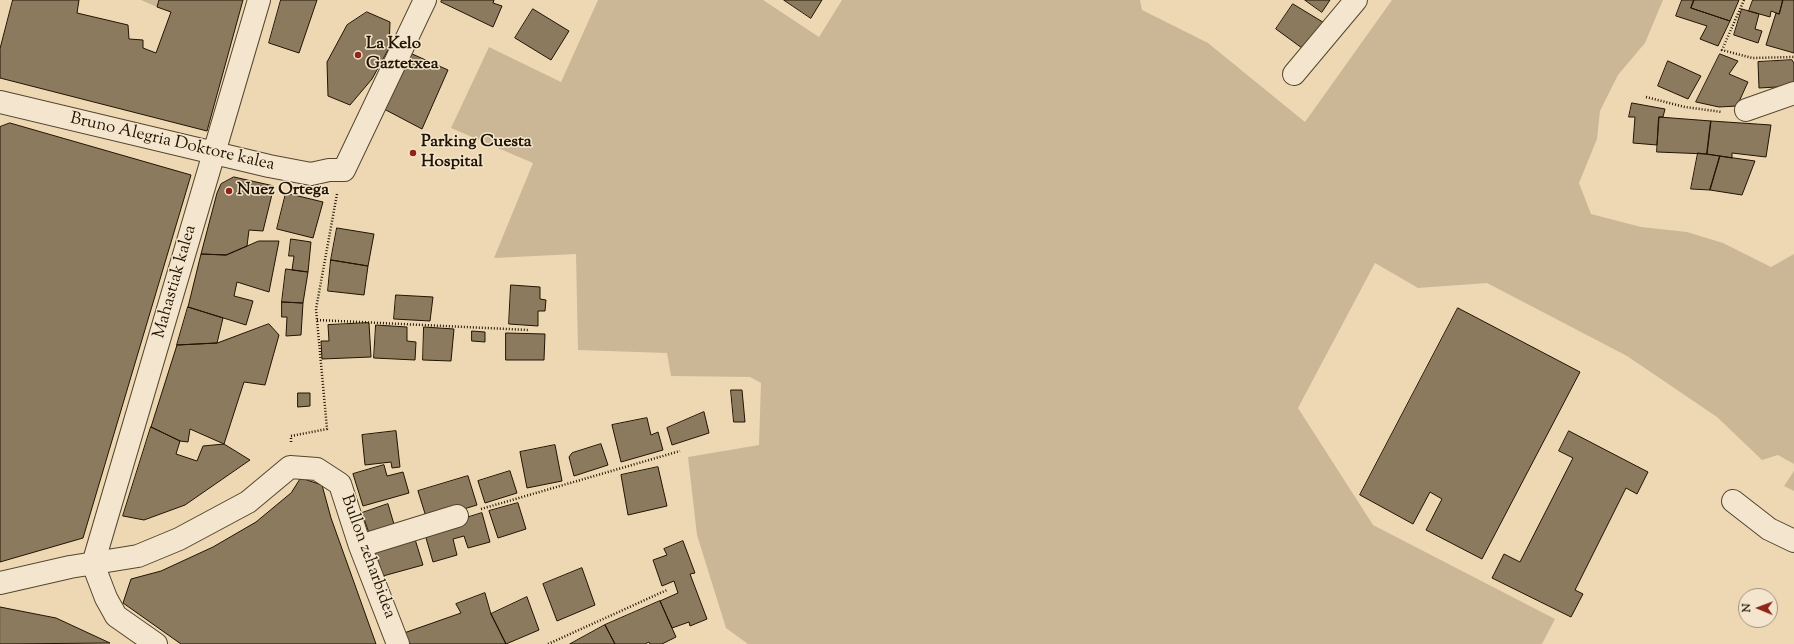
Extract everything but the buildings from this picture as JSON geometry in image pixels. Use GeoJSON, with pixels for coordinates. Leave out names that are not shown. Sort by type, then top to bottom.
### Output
{"type":"FeatureCollection","features":[{"type":"Feature","properties":{"kind":"street","name":"Mahastiak kalea"},"geometry":{"type":"LineString","coordinates":[[93,564],[259,0]]}},
{"type":"Feature","properties":{"kind":"street"},"geometry":{"type":"LineString","coordinates":[[344,170],[425,0]]}},
{"type":"Feature","properties":{"kind":"street"},"geometry":{"type":"LineString","coordinates":[[1294,74],[1356,0]]}},
{"type":"Feature","properties":{"kind":"street"},"geometry":{"type":"LineString","coordinates":[[1746,110],[1794,93]]}},
{"type":"Feature","properties":{"kind":"street","name":"Bruno Alegria Doktore kalea"},"geometry":{"type":"LineString","coordinates":[[0,102],[311,174],[329,170],[344,170]]}},
{"type":"Feature","properties":{"kind":"street","name":"Bullon zeharbidea"},"geometry":{"type":"LineString","coordinates":[[0,583],[70,566],[93,564],[138,556],[179,539],[248,502],[290,467],[317,469],[340,484],[360,546],[398,644]]}},
{"type":"Feature","properties":{"kind":"street"},"geometry":{"type":"LineString","coordinates":[[1733,501],[1769,529],[1794,541]]}},
{"type":"Feature","properties":{"kind":"street"},"geometry":{"type":"LineString","coordinates":[[360,546],[457,516]]}},
{"type":"Feature","properties":{"kind":"street"},"geometry":{"type":"LineString","coordinates":[[93,564],[106,598],[116,616],[156,644]]}},
{"type":"Feature","properties":{"kind":"path"},"geometry":{"type":"LineString","coordinates":[[1744,0],[1722,50],[1752,58],[1794,57]]}},
{"type":"Feature","properties":{"kind":"path"},"geometry":{"type":"LineString","coordinates":[[1646,97],[1685,107],[1731,113],[1746,110]]}},
{"type":"Feature","properties":{"kind":"path"},"geometry":{"type":"LineString","coordinates":[[290,436],[327,429],[316,309],[337,195],[344,170]]}},
{"type":"Feature","properties":{"kind":"path"},"geometry":{"type":"LineString","coordinates":[[317,320],[529,330]]}},
{"type":"Feature","properties":{"kind":"path"},"geometry":{"type":"LineString","coordinates":[[457,516],[680,451]]}},
{"type":"Feature","properties":{"kind":"path"},"geometry":{"type":"LineString","coordinates":[[548,644],[667,590]]}},
{"type":"Feature","properties":{"kind":"shaded area"},"geometry":{"type":"Polygon","coordinates":[[[141,0],[159,0],[157,7],[141,0]]]}},
{"type":"Feature","properties":{"kind":"shaded area"},"geometry":{"type":"Polygon","coordinates":[[[598,0],[763,0],[819,37],[842,0],[1140,0],[1142,10],[1208,43],[1305,122],[1392,0],[1663,0],[1645,43],[1618,75],[1600,111],[1597,139],[1579,183],[1591,214],[1641,227],[1687,232],[1723,243],[1771,267],[1794,254],[1794,464],[1778,455],[1762,460],[1717,417],[1627,356],[1487,283],[1418,288],[1375,263],[1298,408],[1373,525],[1555,619],[1542,644],[748,644],[726,628],[697,535],[688,457],[759,445],[761,383],[750,377],[671,376],[667,353],[578,350],[576,254],[494,258],[533,163],[451,128],[489,47],[561,82],[598,0]]]}},
{"type":"Feature","properties":{"kind":"shaded area"},"geometry":{"type":"Polygon","coordinates":[[[1794,471],[1794,491],[1784,486],[1794,471]]]}},
{"type":"Feature","properties":{"kind":"place","name":"La Kelo Gaztetxea"},"geometry":{"type":"Point","coordinates":[358,55]}},
{"type":"Feature","properties":{"kind":"place","name":"Parking Cuesta Hospital"},"geometry":{"type":"Point","coordinates":[413,153]}},
{"type":"Feature","properties":{"kind":"place","name":"Nuez Ortega"},"geometry":{"type":"Point","coordinates":[229,191]}}]}
